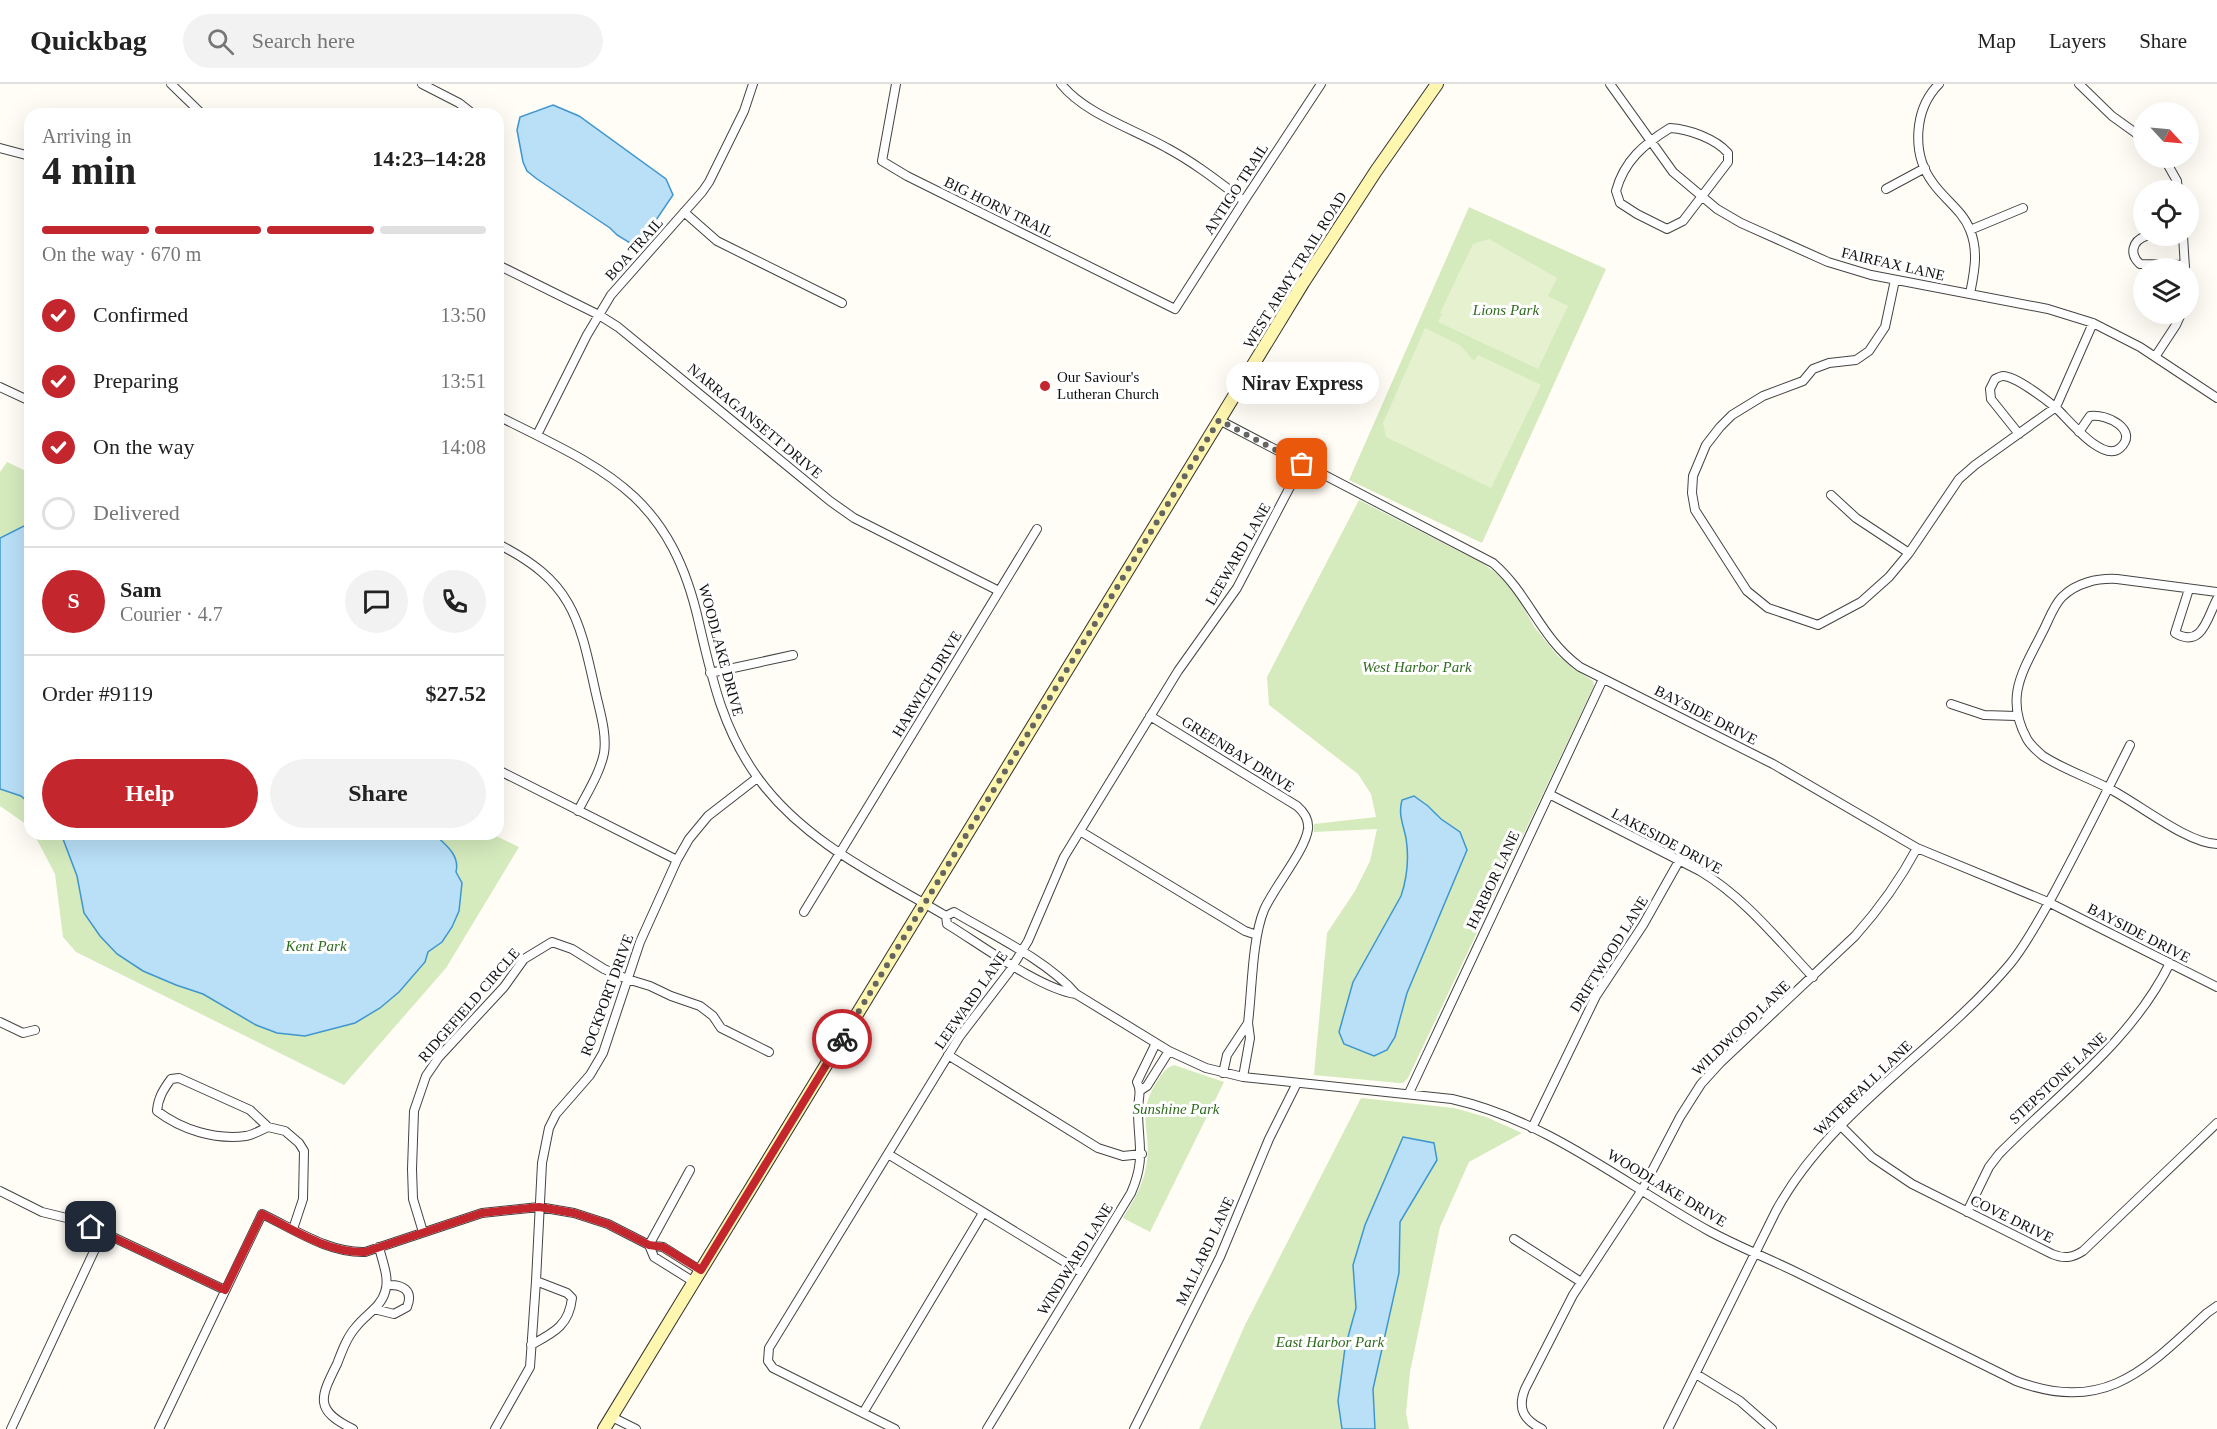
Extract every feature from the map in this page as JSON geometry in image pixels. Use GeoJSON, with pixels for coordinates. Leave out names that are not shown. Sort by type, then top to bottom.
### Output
{"type":"FeatureCollection","features":[{"type":"Feature","properties":{"kind":"main road","name":"WEST ARMY TRAIL ROAD"},"geometry":{"type":"LineString","coordinates":[[604,1429],[1219,420],[1325,249],[1437,84]]}},
{"type":"Feature","properties":{"kind":"street"},"geometry":{"type":"LineString","coordinates":[[171,84],[196,108]]}},
{"type":"Feature","properties":{"kind":"street"},"geometry":{"type":"LineString","coordinates":[[422,84],[465,108]]}},
{"type":"Feature","properties":{"kind":"street","name":"BOA TRAIL"},"geometry":{"type":"LineString","coordinates":[[537,435],[611,295],[709,182],[744,111],[753,84]]}},
{"type":"Feature","properties":{"kind":"street","name":"BIG HORN TRAIL"},"geometry":{"type":"LineString","coordinates":[[896,84],[882,161],[1175,309]]}},
{"type":"Feature","properties":{"kind":"street"},"geometry":{"type":"LineString","coordinates":[[1061,84],[1080,103],[1171,149],[1244,201]]}},
{"type":"Feature","properties":{"kind":"street","name":"ANTIGO TRAIL"},"geometry":{"type":"LineString","coordinates":[[1175,309],[1322,84]]}},
{"type":"Feature","properties":{"kind":"street","name":"FAIRFAX LANE"},"geometry":{"type":"LineString","coordinates":[[1610,84],[1673,172],[1701,197],[1741,223],[1810,255],[1849,269],[2048,309],[2093,323],[2125,338],[2217,398]]}},
{"type":"Feature","properties":{"kind":"street"},"geometry":{"type":"LineString","coordinates":[[1939,84],[1927,100],[1920,117],[1919,150],[1925,168],[1935,186],[1961,215],[1970,230],[1976,259],[1970,294]]}},
{"type":"Feature","properties":{"kind":"street"},"geometry":{"type":"LineString","coordinates":[[2079,84],[2112,116],[2133,131]]}},
{"type":"Feature","properties":{"kind":"street"},"geometry":{"type":"LineString","coordinates":[[1670,128],[1684,129],[1723,147],[1728,153],[1726,167],[1683,221],[1667,229],[1636,214],[1620,203],[1616,191],[1629,160],[1650,140],[1670,128]]}},
{"type":"Feature","properties":{"kind":"street"},"geometry":{"type":"LineString","coordinates":[[0,148],[24,154]]}},
{"type":"Feature","properties":{"kind":"street"},"geometry":{"type":"LineString","coordinates":[[1886,189],[1925,168]]}},
{"type":"Feature","properties":{"kind":"street"},"geometry":{"type":"LineString","coordinates":[[1970,230],[2023,208]]}},
{"type":"Feature","properties":{"kind":"street"},"geometry":{"type":"LineString","coordinates":[[684,212],[717,241],[842,303]]}},
{"type":"Feature","properties":{"kind":"street","name":"NARRAGANSETT DRIVE"},"geometry":{"type":"LineString","coordinates":[[504,268],[599,315],[632,337],[843,511],[999,591]]}},
{"type":"Feature","properties":{"kind":"street"},"geometry":{"type":"LineString","coordinates":[[1895,280],[1885,327],[1869,351],[1856,360],[1829,363],[1813,369],[1803,381],[1763,396],[1732,415],[1713,436],[1693,476],[1692,493],[1695,510],[1754,598],[1773,610],[1818,624],[1861,602],[1889,577],[1909,553],[1959,479],[2056,407],[2093,323]]}},
{"type":"Feature","properties":{"kind":"street"},"geometry":{"type":"LineString","coordinates":[[2155,357],[2177,324]]}},
{"type":"Feature","properties":{"kind":"street"},"geometry":{"type":"LineString","coordinates":[[2019,434],[1991,399],[1990,390],[1995,379],[2002,376],[2012,379],[2056,407],[2086,440],[2107,451],[2116,451],[2122,446],[2126,437],[2124,429],[2118,423],[2099,414],[2090,416],[2079,432]]}},
{"type":"Feature","properties":{"kind":"street"},"geometry":{"type":"LineString","coordinates":[[0,387],[24,398]]}},
{"type":"Feature","properties":{"kind":"street","name":"WOODLAKE DRIVE"},"geometry":{"type":"LineString","coordinates":[[504,419],[583,458],[618,481],[662,528],[674,548],[690,585],[719,706],[731,733],[757,778],[808,831],[840,853],[946,916]]}},
{"type":"Feature","properties":{"kind":"street","name":"BAYSIDE DRIVE"},"geometry":{"type":"LineString","coordinates":[[1219,420],[1493,563],[1517,587],[1557,648],[1580,667],[1773,764],[1917,848],[2048,903],[2217,987]]}},
{"type":"Feature","properties":{"kind":"street","name":"LEEWARD LANE"},"geometry":{"type":"LineString","coordinates":[[895,1429],[773,1368],[767,1354],[948,1055],[967,1025],[1021,952],[1064,857],[1178,671],[1237,588],[1302,464]]}},
{"type":"Feature","properties":{"kind":"street"},"geometry":{"type":"LineString","coordinates":[[1831,495],[1856,518],[1909,553]]}},
{"type":"Feature","properties":{"kind":"street","name":"HARWICH DRIVE"},"geometry":{"type":"LineString","coordinates":[[804,912],[1037,529]]}},
{"type":"Feature","properties":{"kind":"street"},"geometry":{"type":"LineString","coordinates":[[504,547],[527,560],[549,577],[569,604],[581,629],[602,721],[605,746],[601,765],[578,811]]}},
{"type":"Feature","properties":{"kind":"street"},"geometry":{"type":"LineString","coordinates":[[2217,592],[2106,579],[2082,584],[2061,598],[2019,680],[2016,696],[2016,716],[2028,741],[2038,752],[2108,788],[2178,830],[2206,844],[2217,844]]}},
{"type":"Feature","properties":{"kind":"street"},"geometry":{"type":"LineString","coordinates":[[2189,589],[2175,633],[2185,638],[2194,638],[2201,631],[2217,599]]}},
{"type":"Feature","properties":{"kind":"street"},"geometry":{"type":"LineString","coordinates":[[710,673],[793,655]]}},
{"type":"Feature","properties":{"kind":"street","name":"HARBOR LANE"},"geometry":{"type":"LineString","coordinates":[[1409,1093],[1603,678]]}},
{"type":"Feature","properties":{"kind":"street"},"geometry":{"type":"LineString","coordinates":[[1951,704],[1984,715],[2016,716]]}},
{"type":"Feature","properties":{"kind":"street","name":"GREENBAY DRIVE"},"geometry":{"type":"LineString","coordinates":[[1150,716],[1297,806],[1306,817],[1308,826],[1304,841],[1268,902],[1257,935],[1248,1023],[1250,1038],[1244,1077]]}},
{"type":"Feature","properties":{"kind":"street","name":"WATERFALL LANE"},"geometry":{"type":"LineString","coordinates":[[1668,1429],[1793,1181],[1841,1126],[1997,978],[2018,954],[2048,903],[2130,745]]}},
{"type":"Feature","properties":{"kind":"street"},"geometry":{"type":"LineString","coordinates":[[504,774],[677,860]]}},
{"type":"Feature","properties":{"kind":"street","name":"ROCKPORT DRIVE"},"geometry":{"type":"LineString","coordinates":[[495,1429],[530,1367],[543,1150],[549,1128],[561,1108],[600,1060],[640,942],[677,860],[689,839],[708,816],[757,778]]}},
{"type":"Feature","properties":{"kind":"street","name":"LAKESIDE DRIVE"},"geometry":{"type":"LineString","coordinates":[[1548,794],[1710,877],[1733,895],[1813,977]]}},
{"type":"Feature","properties":{"kind":"street"},"geometry":{"type":"LineString","coordinates":[[1080,831],[1245,931],[1257,935]]}},
{"type":"Feature","properties":{"kind":"street","name":"WILDWOOD LANE"},"geometry":{"type":"LineString","coordinates":[[1542,1429],[1531,1423],[1523,1413],[1521,1398],[1581,1282],[1642,1190],[1680,1117],[1701,1084],[1874,915],[1901,878],[1917,848]]}},
{"type":"Feature","properties":{"kind":"street","name":"DRIFTWOOD LANE"},"geometry":{"type":"LineString","coordinates":[[1532,1128],[1596,996],[1643,926],[1679,861]]}},
{"type":"Feature","properties":{"kind":"street","name":"WOODLAKE DRIVE"},"geometry":{"type":"LineString","coordinates":[[946,916],[954,912],[1021,952],[1067,984],[1076,994],[1169,1051],[1200,1066],[1244,1077],[1409,1093],[1465,1102],[1501,1114],[1579,1150],[1708,1230],[2016,1381],[2042,1390],[2062,1393],[2104,1388],[2129,1379],[2148,1366],[2217,1306]]}},
{"type":"Feature","properties":{"kind":"street","name":"WOODLAKE DRIVE"},"geometry":{"type":"LineString","coordinates":[[946,916],[947,924],[1013,965],[1062,992],[1076,994]]}},
{"type":"Feature","properties":{"kind":"street","name":"RIDGEFIELD CIRCLE"},"geometry":{"type":"LineString","coordinates":[[423,1232],[413,1199],[413,1123],[419,1091],[436,1060],[504,987],[524,959],[552,942],[627,979],[700,1006],[721,1028],[769,1052]]}},
{"type":"Feature","properties":{"kind":"street","name":"STEPSTONE LANE"},"geometry":{"type":"LineString","coordinates":[[1966,1212],[1989,1167],[1999,1154],[2130,1027],[2150,1000],[2170,963]]}},
{"type":"Feature","properties":{"kind":"street"},"geometry":{"type":"LineString","coordinates":[[0,1022],[23,1033],[35,1030]]}},
{"type":"Feature","properties":{"kind":"street","name":"GREENBAY DRIVE"},"geometry":{"type":"LineString","coordinates":[[1223,1073],[1227,1055],[1248,1023]]}},
{"type":"Feature","properties":{"kind":"street","name":"WINDWARD LANE"},"geometry":{"type":"LineString","coordinates":[[987,1429],[1131,1193],[1140,1172],[1142,1154],[1138,1110],[1141,1090],[1137,1082],[1156,1043]]}},
{"type":"Feature","properties":{"kind":"street"},"geometry":{"type":"LineString","coordinates":[[1141,1090],[1147,1086],[1169,1051]]}},
{"type":"Feature","properties":{"kind":"street"},"geometry":{"type":"LineString","coordinates":[[948,1055],[1098,1148],[1123,1156],[1142,1154]]}},
{"type":"Feature","properties":{"kind":"street"},"geometry":{"type":"LineString","coordinates":[[268,1127],[247,1136],[205,1134],[180,1125],[157,1111],[161,1092],[171,1079],[179,1078],[250,1110],[268,1127],[290,1134],[304,1151],[303,1199],[293,1229]]}},
{"type":"Feature","properties":{"kind":"street","name":"MALLARD LANE"},"geometry":{"type":"LineString","coordinates":[[1134,1429],[1220,1257],[1269,1139],[1297,1083]]}},
{"type":"Feature","properties":{"kind":"street","name":"COVE DRIVE"},"geometry":{"type":"LineString","coordinates":[[1841,1126],[1872,1157],[1922,1190],[2057,1256],[2071,1257],[2083,1251],[2217,1123]]}},
{"type":"Feature","properties":{"kind":"street"},"geometry":{"type":"LineString","coordinates":[[888,1154],[1081,1272]]}},
{"type":"Feature","properties":{"kind":"street"},"geometry":{"type":"LineString","coordinates":[[649,1245],[690,1170]]}},
{"type":"Feature","properties":{"kind":"street"},"geometry":{"type":"LineString","coordinates":[[0,1191],[42,1212],[80,1221],[225,1290]]}},
{"type":"Feature","properties":{"kind":"street"},"geometry":{"type":"LineString","coordinates":[[159,1429],[262,1214],[338,1250],[365,1252],[482,1213],[539,1207],[597,1220],[649,1245],[663,1247],[701,1270]]}},
{"type":"Feature","properties":{"kind":"street"},"geometry":{"type":"LineString","coordinates":[[863,1413],[983,1213]]}},
{"type":"Feature","properties":{"kind":"street"},"geometry":{"type":"LineString","coordinates":[[11,1429],[103,1232]]}},
{"type":"Feature","properties":{"kind":"street"},"geometry":{"type":"LineString","coordinates":[[1514,1239],[1581,1282]]}},
{"type":"Feature","properties":{"kind":"street"},"geometry":{"type":"LineString","coordinates":[[649,1245],[654,1257],[694,1282]]}},
{"type":"Feature","properties":{"kind":"street"},"geometry":{"type":"LineString","coordinates":[[353,1429],[335,1420],[329,1414],[324,1405],[324,1394],[351,1334],[385,1295],[387,1285],[379,1247]]}},
{"type":"Feature","properties":{"kind":"street"},"geometry":{"type":"LineString","coordinates":[[531,1345],[558,1330],[571,1309],[572,1298],[567,1293],[536,1281]]}},
{"type":"Feature","properties":{"kind":"street"},"geometry":{"type":"LineString","coordinates":[[374,1309],[394,1314],[407,1307],[410,1302],[407,1289],[402,1286],[387,1285]]}},
{"type":"Feature","properties":{"kind":"street"},"geometry":{"type":"LineString","coordinates":[[1696,1374],[1740,1401],[1772,1429]]}},
{"type":"Feature","properties":{"kind":"street"},"geometry":{"type":"LineString","coordinates":[[612,1417],[636,1429]]}},
{"type":"Feature","properties":{"kind":"green space","name":"Lions Park"},"geometry":{"type":"Polygon","coordinates":[[[1469,207],[1606,269],[1482,543],[1349,480],[1469,207]]]}},
{"type":"Feature","properties":{"kind":"green space"},"geometry":{"type":"Polygon","coordinates":[[[1489,239],[1557,278],[1548,296],[1568,306],[1538,369],[1438,322],[1442,314],[1440,313],[1473,244],[1489,239]]]}},
{"type":"Feature","properties":{"kind":"green space"},"geometry":{"type":"Polygon","coordinates":[[[1425,328],[1460,345],[1474,361],[1478,355],[1541,385],[1491,488],[1386,437],[1383,423],[1425,328]]]}},
{"type":"Feature","properties":{"kind":"green space"},"geometry":{"type":"Polygon","coordinates":[[[7,462],[24,470],[24,823],[0,806],[0,472],[7,462]]]}},
{"type":"Feature","properties":{"kind":"green space","name":"West Harbor Park"},"geometry":{"type":"Polygon","coordinates":[[[1359,500],[1482,563],[1502,577],[1535,628],[1557,655],[1593,681],[1594,686],[1408,1078],[1403,1083],[1314,1075],[1327,933],[1355,891],[1370,861],[1377,829],[1314,832],[1314,824],[1376,817],[1371,794],[1358,774],[1269,705],[1267,677],[1359,500]]]}},
{"type":"Feature","properties":{"kind":"green space","name":"Kent Park"},"geometry":{"type":"Polygon","coordinates":[[[37,840],[504,840],[519,847],[446,968],[344,1085],[76,952],[63,937],[55,874],[37,840]]]}},
{"type":"Feature","properties":{"kind":"green space","name":"Sunshine Park"},"geometry":{"type":"Polygon","coordinates":[[[1174,1065],[1224,1082],[1150,1232],[1123,1218],[1145,1174],[1148,1154],[1147,1104],[1161,1075],[1174,1065]]]}},
{"type":"Feature","properties":{"kind":"green space","name":"East Harbor Park"},"geometry":{"type":"Polygon","coordinates":[[[1361,1098],[1454,1108],[1486,1117],[1522,1133],[1469,1162],[1440,1227],[1410,1372],[1406,1413],[1409,1429],[1199,1429],[1245,1325],[1361,1098]]]}},
{"type":"Feature","properties":{"kind":"water"},"geometry":{"type":"Polygon","coordinates":[[[553,105],[579,116],[666,179],[673,195],[646,235],[630,243],[527,171],[517,130],[520,117],[553,105]]]}},
{"type":"Feature","properties":{"kind":"water"},"geometry":{"type":"Polygon","coordinates":[[[24,526],[24,799],[0,789],[0,538],[24,526]]]}},
{"type":"Feature","properties":{"kind":"water"},"geometry":{"type":"Polygon","coordinates":[[[1414,796],[1460,832],[1467,850],[1407,993],[1395,1037],[1387,1050],[1374,1056],[1344,1044],[1339,1032],[1353,982],[1401,896],[1406,875],[1407,853],[1401,805],[1402,800],[1414,796]]]}},
{"type":"Feature","properties":{"kind":"water","name":"Kent Park"},"geometry":{"type":"Polygon","coordinates":[[[63,840],[441,840],[454,855],[456,872],[462,883],[459,911],[452,927],[442,942],[428,952],[425,962],[399,992],[380,1008],[355,1023],[305,1036],[277,1033],[256,1025],[203,994],[143,971],[117,954],[100,936],[84,913],[77,876],[63,840]]]}},
{"type":"Feature","properties":{"kind":"water"},"geometry":{"type":"Polygon","coordinates":[[[1403,1137],[1434,1143],[1437,1160],[1400,1222],[1399,1273],[1373,1389],[1375,1429],[1342,1429],[1338,1401],[1345,1348],[1356,1308],[1353,1265],[1365,1225],[1403,1137]]]}},
{"type":"Feature","properties":{"kind":"way so far"},"geometry":{"type":"LineString","coordinates":[[842,1039],[1219,420],[1302,464]]}},
{"type":"Feature","properties":{"kind":"place","name":"Our Saviour's Lutheran Church"},"geometry":{"type":"Point","coordinates":[1045,386]}},
{"type":"Feature","properties":{"kind":"place","name":"Nirav Express"},"geometry":{"type":"Point","coordinates":[1302,464]}},
{"type":"Feature","properties":{"kind":"route"},"geometry":{"type":"LineString","coordinates":[[91,1227],[225,1290],[262,1214],[338,1250],[365,1252],[482,1213],[539,1207],[574,1213],[608,1224],[649,1245],[663,1247],[701,1270],[842,1039]]}}]}
